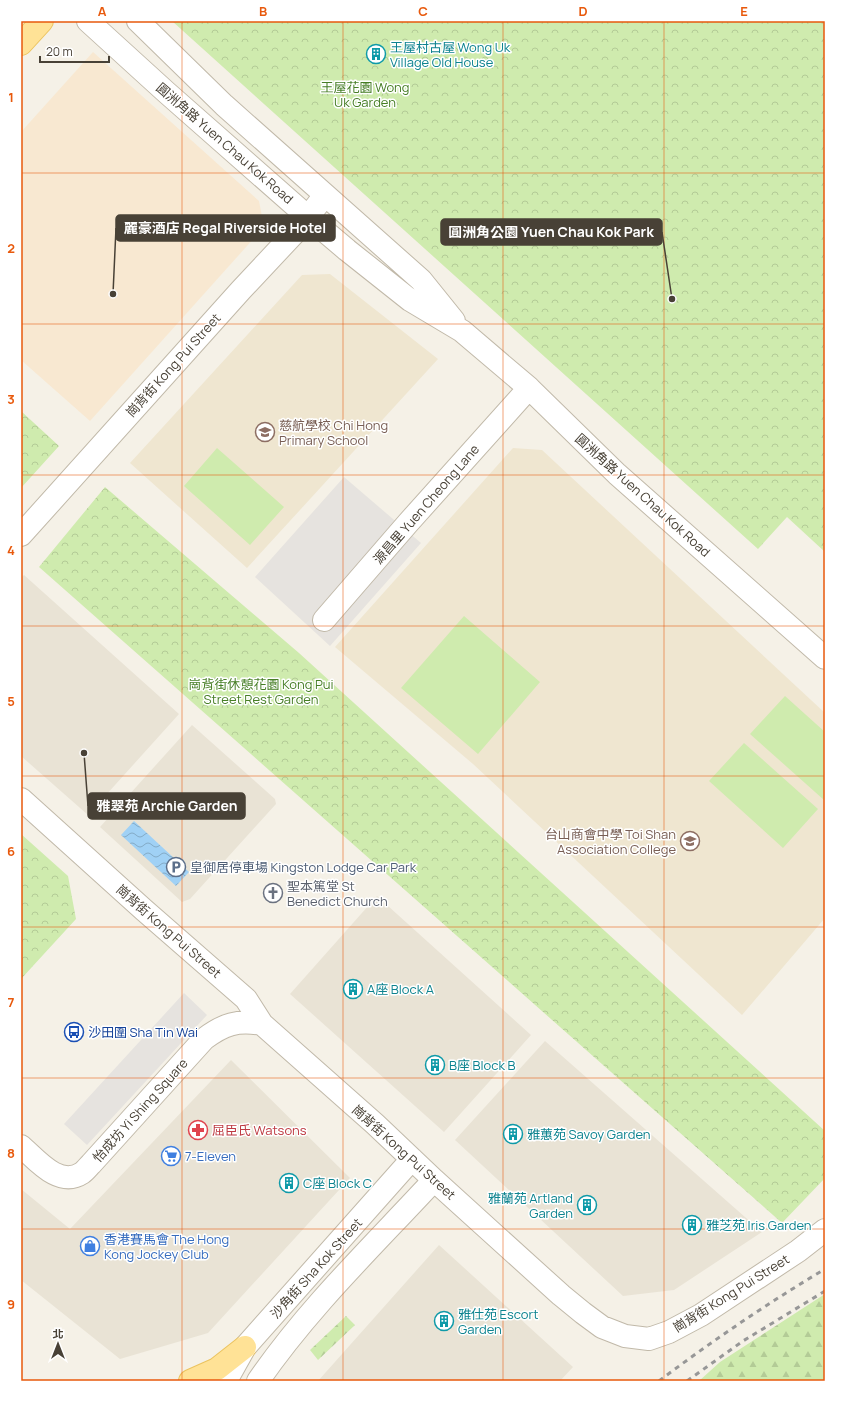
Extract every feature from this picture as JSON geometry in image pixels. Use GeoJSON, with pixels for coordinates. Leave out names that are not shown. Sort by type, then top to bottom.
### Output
{"type":"FeatureCollection","features":[{"type":"Feature","properties":{"kind":"main road"},"geometry":{"type":"LineString","coordinates":[[21,44],[42,21]]}},
{"type":"Feature","properties":{"kind":"main road"},"geometry":{"type":"LineString","coordinates":[[190,1381],[217,1368],[245,1347]]}},
{"type":"Feature","properties":{"kind":"street","name":"圓洲角路 Yuen Chau Kok Road"},"geometry":{"type":"LineString","coordinates":[[88,21],[308,217],[410,300],[462,331],[529,388],[617,474],[825,658]]}},
{"type":"Feature","properties":{"kind":"street","name":"圓洲角路 Yuen Chau Kok Road"},"geometry":{"type":"LineString","coordinates":[[138,21],[224,105],[422,280],[462,331]]}},
{"type":"Feature","properties":{"kind":"street","name":"崗背街 Kong Pui Street"},"geometry":{"type":"LineString","coordinates":[[21,535],[241,290],[301,226],[325,195]]}},
{"type":"Feature","properties":{"kind":"street","name":"源昌里 Yuen Cheong Lane"},"geometry":{"type":"LineString","coordinates":[[324,620],[408,523],[529,388]]}},
{"type":"Feature","properties":{"kind":"street","name":"崗背街 Kong Pui Street"},"geometry":{"type":"LineString","coordinates":[[21,799],[144,910],[246,999],[262,1024],[375,1124],[434,1180],[583,1313],[602,1327],[625,1336],[649,1339],[669,1332],[701,1315],[798,1251],[825,1230]]}},
{"type":"Feature","properties":{"kind":"street","name":"怡成坊 Yi Shing Square"},"geometry":{"type":"LineString","coordinates":[[21,1146],[51,1172],[59,1176],[71,1177],[82,1173],[204,1039],[216,1029],[231,1023],[248,1022],[262,1024]]}},
{"type":"Feature","properties":{"kind":"street","name":"沙角街 Sha Kok Street"},"geometry":{"type":"LineString","coordinates":[[226,1381],[245,1347],[412,1159]]}},
{"type":"Feature","properties":{"kind":"street","name":"沙角街 Sha Kok Street"},"geometry":{"type":"LineString","coordinates":[[258,1381],[286,1343],[325,1298],[434,1180]]}},
{"type":"Feature","properties":{"kind":"shaded area"},"geometry":{"type":"Polygon","coordinates":[[[93,52],[259,201],[264,227],[90,421],[21,360],[21,132],[93,52]]]}},
{"type":"Feature","properties":{"kind":"shaded area","name":"慈航學校 Chi Hong Primary School"},"geometry":{"type":"Polygon","coordinates":[[[330,274],[438,359],[247,568],[130,463],[302,275],[330,274]]]}},
{"type":"Feature","properties":{"kind":"shaded area"},"geometry":{"type":"Polygon","coordinates":[[[513,448],[542,450],[825,713],[825,918],[742,1015],[473,764],[335,647],[513,448]]]}},
{"type":"Feature","properties":{"kind":"shaded area"},"geometry":{"type":"Polygon","coordinates":[[[344,477],[421,543],[330,646],[255,577],[344,477]]]}},
{"type":"Feature","properties":{"kind":"shaded area"},"geometry":{"type":"Polygon","coordinates":[[[24,575],[179,714],[88,815],[21,756],[21,578],[24,575]]]}},
{"type":"Feature","properties":{"kind":"shaded area"},"geometry":{"type":"Polygon","coordinates":[[[192,725],[275,799],[276,804],[190,899],[182,902],[100,827],[192,725]]]}},
{"type":"Feature","properties":{"kind":"shaded area"},"geometry":{"type":"Polygon","coordinates":[[[377,896],[531,1035],[444,1132],[290,994],[377,896]]]}},
{"type":"Feature","properties":{"kind":"shaded area"},"geometry":{"type":"Polygon","coordinates":[[[184,993],[207,1015],[87,1145],[64,1124],[184,993]]]}},
{"type":"Feature","properties":{"kind":"shaded area"},"geometry":{"type":"Polygon","coordinates":[[[545,1041],[762,1232],[674,1290],[623,1296],[455,1140],[545,1041]]]}},
{"type":"Feature","properties":{"kind":"shaded area"},"geometry":{"type":"Polygon","coordinates":[[[231,1060],[350,1178],[208,1333],[120,1359],[21,1280],[21,1189],[70,1229],[231,1060]]]}},
{"type":"Feature","properties":{"kind":"shaded area"},"geometry":{"type":"Polygon","coordinates":[[[439,1245],[573,1367],[560,1381],[318,1381],[439,1245]]]}},
{"type":"Feature","properties":{"kind":"green space","name":"王屋花園 Wong Uk Garden"},"geometry":{"type":"Polygon","coordinates":[[[172,21],[825,21],[825,552],[787,517],[758,549],[172,21]]]}},
{"type":"Feature","properties":{"kind":"green space"},"geometry":{"type":"Polygon","coordinates":[[[21,411],[59,446],[21,488],[21,411]]]}},
{"type":"Feature","properties":{"kind":"green space"},"geometry":{"type":"Polygon","coordinates":[[[217,448],[284,507],[250,545],[184,486],[217,448]]]}},
{"type":"Feature","properties":{"kind":"green space","name":"崗背街休憩花園 Kong Pui Street Rest Garden"},"geometry":{"type":"Polygon","coordinates":[[[105,487],[299,653],[825,1131],[825,1178],[782,1223],[39,567],[105,487]]]}},
{"type":"Feature","properties":{"kind":"green space"},"geometry":{"type":"Polygon","coordinates":[[[464,616],[540,682],[478,754],[401,688],[464,616]]]}},
{"type":"Feature","properties":{"kind":"green space"},"geometry":{"type":"Polygon","coordinates":[[[785,696],[825,732],[824,800],[750,734],[785,696]]]}},
{"type":"Feature","properties":{"kind":"green space"},"geometry":{"type":"Polygon","coordinates":[[[744,743],[818,809],[783,848],[709,781],[744,743]]]}},
{"type":"Feature","properties":{"kind":"green space"},"geometry":{"type":"Polygon","coordinates":[[[21,834],[68,876],[76,919],[21,979],[21,834]]]}},
{"type":"Feature","properties":{"kind":"green space"},"geometry":{"type":"Polygon","coordinates":[[[825,1294],[825,1381],[699,1381],[720,1362],[825,1294]]]}},
{"type":"Feature","properties":{"kind":"green space"},"geometry":{"type":"Polygon","coordinates":[[[346,1316],[355,1325],[318,1360],[310,1350],[346,1316]]]}},
{"type":"Feature","properties":{"kind":"water"},"geometry":{"type":"Polygon","coordinates":[[[134,821],[189,872],[176,886],[121,835],[134,821]]]}},
{"type":"Feature","properties":{"kind":"railway"},"geometry":{"type":"LineString","coordinates":[[659,1381],[740,1323],[825,1269]]}},
{"type":"Feature","properties":{"kind":"railway"},"geometry":{"type":"LineString","coordinates":[[687,1381],[743,1341],[825,1291]]}},
{"type":"Feature","properties":{"kind":"place","name":"王屋村古屋 Wong Uk Village Old House"},"geometry":{"type":"Point","coordinates":[376,54]}},
{"type":"Feature","properties":{"kind":"place","name":"麗豪酒店 Regal Riverside Hotel"},"geometry":{"type":"Point","coordinates":[113,294]}},
{"type":"Feature","properties":{"kind":"place","name":"圓洲角公園 Yuen Chau Kok Park"},"geometry":{"type":"Point","coordinates":[672,299]}},
{"type":"Feature","properties":{"kind":"place","name":"慈航學校 Chi Hong Primary School"},"geometry":{"type":"Point","coordinates":[265,432]}},
{"type":"Feature","properties":{"kind":"place","name":"雅翠苑 Archie Garden"},"geometry":{"type":"Point","coordinates":[84,753]}},
{"type":"Feature","properties":{"kind":"place","name":"台山商會中學 Toi Shan Association College"},"geometry":{"type":"Point","coordinates":[690,841]}},
{"type":"Feature","properties":{"kind":"place","name":"皇御居停車場 Kingston Lodge Car Park"},"geometry":{"type":"Point","coordinates":[176,867]}},
{"type":"Feature","properties":{"kind":"place","name":"聖本篤堂 St Benedict Church"},"geometry":{"type":"Point","coordinates":[273,893]}},
{"type":"Feature","properties":{"kind":"place","name":"A座 Block A"},"geometry":{"type":"Point","coordinates":[353,989]}},
{"type":"Feature","properties":{"kind":"place","name":"沙田圍 Sha Tin Wai"},"geometry":{"type":"Point","coordinates":[74,1032]}},
{"type":"Feature","properties":{"kind":"place","name":"B座 Block B"},"geometry":{"type":"Point","coordinates":[435,1065]}},
{"type":"Feature","properties":{"kind":"place","name":"屈臣氏 Watsons"},"geometry":{"type":"Point","coordinates":[198,1130]}},
{"type":"Feature","properties":{"kind":"place","name":"雅蕙苑 Savoy Garden"},"geometry":{"type":"Point","coordinates":[513,1134]}},
{"type":"Feature","properties":{"kind":"place","name":"7-Eleven"},"geometry":{"type":"Point","coordinates":[171,1156]}},
{"type":"Feature","properties":{"kind":"place","name":"C座 Block C"},"geometry":{"type":"Point","coordinates":[289,1183]}},
{"type":"Feature","properties":{"kind":"place","name":"雅蘭苑 Artland Garden"},"geometry":{"type":"Point","coordinates":[587,1205]}},
{"type":"Feature","properties":{"kind":"place","name":"雅芝苑 Iris Garden"},"geometry":{"type":"Point","coordinates":[692,1225]}},
{"type":"Feature","properties":{"kind":"place","name":"香港賽馬會 The Hong Kong Jockey Club"},"geometry":{"type":"Point","coordinates":[90,1246]}},
{"type":"Feature","properties":{"kind":"place","name":"雅仕苑 Escort Garden"},"geometry":{"type":"Point","coordinates":[444,1321]}}]}
